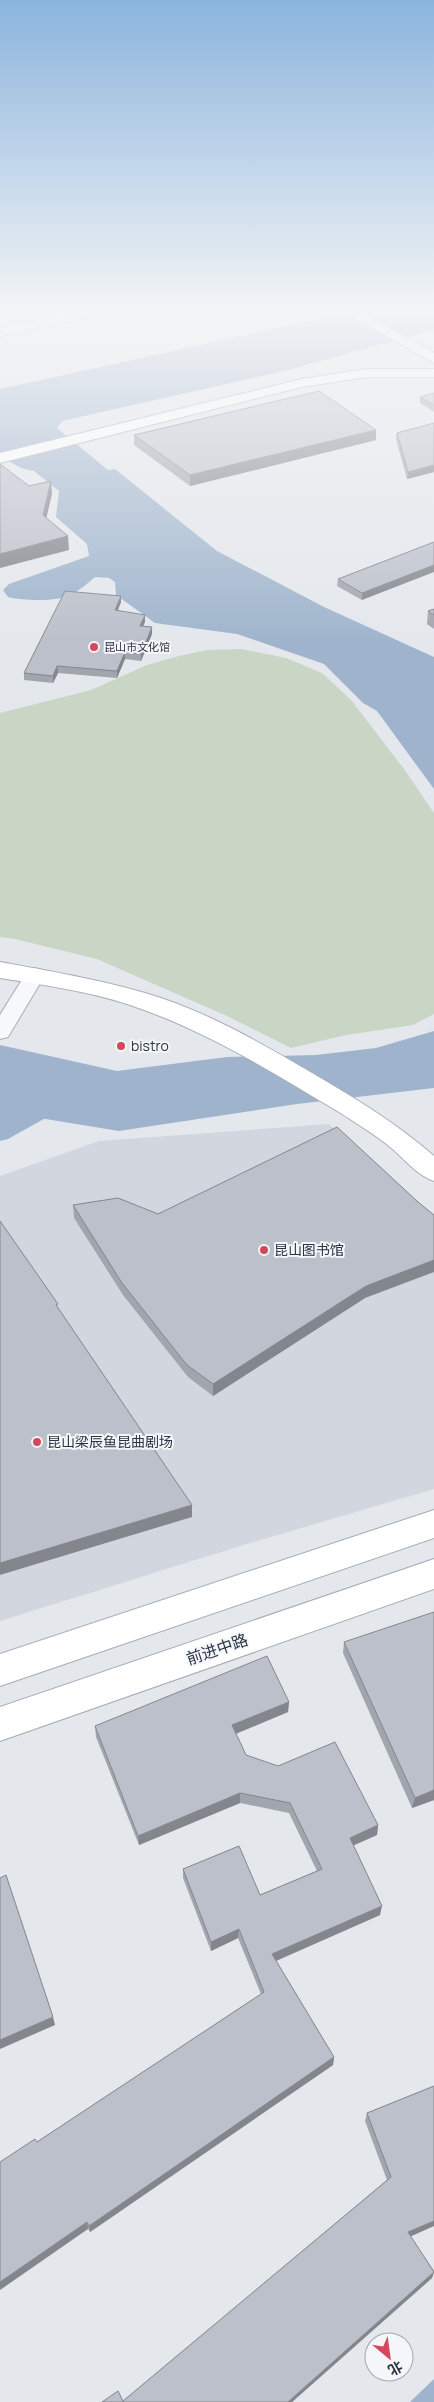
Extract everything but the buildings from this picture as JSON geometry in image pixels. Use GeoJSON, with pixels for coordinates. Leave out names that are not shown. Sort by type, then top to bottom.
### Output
{"type":"FeatureCollection","features":[{"type":"Feature","properties":{"kind":"street"},"geometry":{"type":"LineString","coordinates":[[0,458],[159,419]]}},
{"type":"Feature","properties":{"kind":"street"},"geometry":{"type":"LineString","coordinates":[[0,970],[77,983],[138,999],[194,1021],[244,1044],[398,1139],[434,1171]]}},
{"type":"Feature","properties":{"kind":"street"},"geometry":{"type":"LineString","coordinates":[[0,1032],[35,975]]}},
{"type":"Feature","properties":{"kind":"street"},"geometry":{"type":"LineString","coordinates":[[0,1670],[434,1524]]}},
{"type":"Feature","properties":{"kind":"street","name":"前进中路"},"geometry":{"type":"LineString","coordinates":[[0,1724],[434,1574]]}},
{"type":"Feature","properties":{"kind":"shaded area"},"geometry":{"type":"Polygon","coordinates":[[[329,1124],[434,1219],[434,1489],[240,1546],[0,1621],[0,1176],[99,1141],[329,1124]]]}},
{"type":"Feature","properties":{"kind":"green space"},"geometry":{"type":"Polygon","coordinates":[[[241,649],[286,658],[322,673],[351,700],[404,769],[434,813],[434,1014],[413,1025],[346,1035],[291,1048],[227,1016],[97,959],[0,937],[0,713],[91,690],[147,665],[179,656],[207,650],[241,649]]]}},
{"type":"Feature","properties":{"kind":"water"},"geometry":{"type":"Polygon","coordinates":[[[0,419],[70,419],[62,421],[57,428],[108,470],[115,469],[217,551],[324,607],[434,657],[434,789],[377,711],[363,703],[324,664],[237,634],[155,623],[116,595],[115,582],[109,578],[95,577],[67,597],[50,600],[32,600],[8,597],[3,590],[9,584],[89,556],[87,544],[56,517],[59,491],[34,471],[21,468],[0,456],[0,419]]]}},
{"type":"Feature","properties":{"kind":"water"},"geometry":{"type":"Polygon","coordinates":[[[434,1031],[434,1088],[297,1104],[119,1131],[15,1114],[0,1139],[0,1045],[117,1071],[227,1057],[316,1055],[376,1048],[434,1031]]]}},
{"type":"Feature","properties":{"kind":"water"},"geometry":{"type":"Polygon","coordinates":[[[434,2379],[434,2402],[410,2402],[434,2379]]]}},
{"type":"Feature","properties":{"kind":"waterway"},"geometry":{"type":"LineString","coordinates":[[0,1133],[59,1100]]}},
{"type":"Feature","properties":{"kind":"place","name":"昆山市文化馆"},"geometry":{"type":"Point","coordinates":[94,647]}},
{"type":"Feature","properties":{"kind":"place","name":"bistro"},"geometry":{"type":"Point","coordinates":[121,1046]}},
{"type":"Feature","properties":{"kind":"place","name":"昆山图书馆"},"geometry":{"type":"Point","coordinates":[264,1250]}},
{"type":"Feature","properties":{"kind":"place","name":"昆山梁辰鱼昆曲剧场"},"geometry":{"type":"Point","coordinates":[37,1442]}}]}
